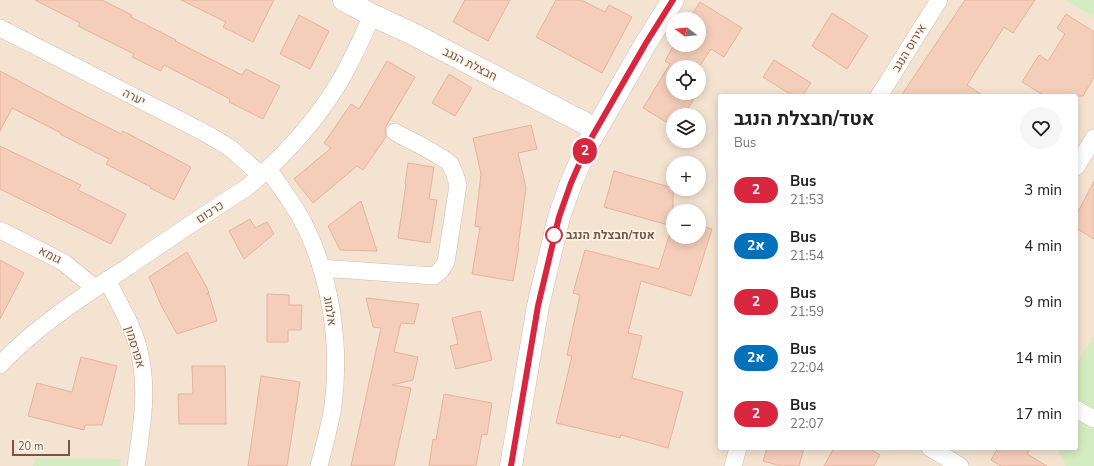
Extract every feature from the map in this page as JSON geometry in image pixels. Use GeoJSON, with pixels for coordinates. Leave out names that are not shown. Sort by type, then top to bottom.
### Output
{"type":"FeatureCollection","features":[{"type":"Feature","properties":{"kind":"street","name":"חבצלת הנגב"},"geometry":{"type":"LineString","coordinates":[[344,0],[596,129]]}},
{"type":"Feature","properties":{"kind":"street"},"geometry":{"type":"LineString","coordinates":[[512,466],[538,306],[548,258],[559,217],[571,183],[589,142],[646,43],[673,0]]}},
{"type":"Feature","properties":{"kind":"street","name":"אירוס הנגב"},"geometry":{"type":"LineString","coordinates":[[881,94],[939,0]]}},
{"type":"Feature","properties":{"kind":"street","name":"כרכום"},"geometry":{"type":"LineString","coordinates":[[0,365],[13,351],[43,326],[101,284],[246,188],[265,172],[293,145],[336,88],[372,15]]}},
{"type":"Feature","properties":{"kind":"street","name":"יערה"},"geometry":{"type":"LineString","coordinates":[[0,28],[207,134],[265,172]]}},
{"type":"Feature","properties":{"kind":"street"},"geometry":{"type":"LineString","coordinates":[[321,268],[434,276],[440,271],[446,262],[458,185],[455,174],[449,164],[441,158],[395,132]]}},
{"type":"Feature","properties":{"kind":"street"},"geometry":{"type":"LineString","coordinates":[[1078,164],[1094,138]]}},
{"type":"Feature","properties":{"kind":"street","name":"אלמוג"},"geometry":{"type":"LineString","coordinates":[[265,172],[301,219],[314,247],[321,268],[331,310],[335,347],[335,380],[332,407],[319,466]]}},
{"type":"Feature","properties":{"kind":"street","name":"גומא"},"geometry":{"type":"LineString","coordinates":[[0,230],[63,262],[101,284]]}},
{"type":"Feature","properties":{"kind":"street","name":"אפרסמון"},"geometry":{"type":"LineString","coordinates":[[101,284],[133,334],[138,346],[143,372],[141,433],[136,466]]}},
{"type":"Feature","properties":{"kind":"street"},"geometry":{"type":"LineString","coordinates":[[1078,410],[1094,420]]}},
{"type":"Feature","properties":{"kind":"street"},"geometry":{"type":"LineString","coordinates":[[734,466],[738,450]]}},
{"type":"Feature","properties":{"kind":"street"},"geometry":{"type":"LineString","coordinates":[[933,450],[960,466]]}},
{"type":"Feature","properties":{"kind":"shaded area"},"geometry":{"type":"Polygon","coordinates":[[[0,0],[1094,0],[1094,466],[0,466],[0,0]]]}},
{"type":"Feature","properties":{"kind":"green space"},"geometry":{"type":"Polygon","coordinates":[[[1065,0],[1094,0],[1094,17],[1065,0]]]}},
{"type":"Feature","properties":{"kind":"green space"},"geometry":{"type":"Polygon","coordinates":[[[1094,336],[1094,466],[1066,466],[1058,450],[1078,450],[1078,361],[1094,336]]]}},
{"type":"Feature","properties":{"kind":"green space"},"geometry":{"type":"Polygon","coordinates":[[[35,458],[122,459],[120,466],[33,466],[35,458]]]}},
{"type":"Feature","properties":{"kind":"building"},"geometry":{"type":"Polygon","coordinates":[[[35,0],[102,0],[132,15],[131,17],[176,40],[175,41],[242,75],[246,69],[280,86],[263,119],[229,102],[230,99],[164,65],[161,71],[132,57],[134,54],[78,26],[80,23],[35,0]]]}},
{"type":"Feature","properties":{"kind":"building"},"geometry":{"type":"Polygon","coordinates":[[[181,0],[274,0],[253,42],[223,27],[226,22],[181,0]]]}},
{"type":"Feature","properties":{"kind":"building"},"geometry":{"type":"Polygon","coordinates":[[[465,0],[510,0],[488,41],[453,22],[465,0]]]}},
{"type":"Feature","properties":{"kind":"building"},"geometry":{"type":"Polygon","coordinates":[[[556,0],[581,0],[605,12],[609,5],[632,17],[602,73],[536,37],[556,0]]]}},
{"type":"Feature","properties":{"kind":"building"},"geometry":{"type":"Polygon","coordinates":[[[965,0],[1035,0],[1013,33],[1004,27],[967,85],[981,94],[902,94],[965,0]]]}},
{"type":"Feature","properties":{"kind":"building"},"geometry":{"type":"Polygon","coordinates":[[[700,2],[742,28],[724,57],[711,49],[704,60],[666,60],[666,62],[665,61],[670,52],[706,52],[706,12],[694,12],[700,2]]]}},
{"type":"Feature","properties":{"kind":"building"},"geometry":{"type":"Polygon","coordinates":[[[832,13],[868,36],[847,69],[812,46],[832,13]]]}},
{"type":"Feature","properties":{"kind":"building"},"geometry":{"type":"Polygon","coordinates":[[[1066,14],[1094,32],[1094,77],[1083,96],[1078,96],[1078,94],[1042,94],[1022,82],[1039,55],[1048,61],[1065,34],[1057,28],[1066,14]]]}},
{"type":"Feature","properties":{"kind":"building"},"geometry":{"type":"Polygon","coordinates":[[[299,15],[329,31],[310,69],[280,54],[299,15]]]}},
{"type":"Feature","properties":{"kind":"building"},"geometry":{"type":"Polygon","coordinates":[[[774,60],[811,83],[803,94],[790,94],[763,77],[774,60]]]}},
{"type":"Feature","properties":{"kind":"building"},"geometry":{"type":"Polygon","coordinates":[[[387,61],[415,77],[385,128],[386,137],[363,170],[357,166],[313,203],[294,179],[331,148],[324,143],[351,104],[359,109],[387,61]]]}},
{"type":"Feature","properties":{"kind":"building"},"geometry":{"type":"Polygon","coordinates":[[[0,71],[121,134],[123,131],[191,167],[174,200],[106,164],[109,159],[12,108],[0,131],[0,71]]]}},
{"type":"Feature","properties":{"kind":"building"},"geometry":{"type":"Polygon","coordinates":[[[666,71],[666,100],[693,100],[688,108],[666,108],[666,122],[643,108],[666,71]]]}},
{"type":"Feature","properties":{"kind":"building"},"geometry":{"type":"Polygon","coordinates":[[[449,74],[472,88],[455,116],[432,103],[449,74]]]}},
{"type":"Feature","properties":{"kind":"building"},"geometry":{"type":"Polygon","coordinates":[[[531,125],[537,149],[518,153],[526,188],[519,247],[513,281],[472,274],[480,227],[475,226],[481,174],[473,138],[531,125]]]}},
{"type":"Feature","properties":{"kind":"building"},"geometry":{"type":"Polygon","coordinates":[[[0,146],[81,185],[78,190],[126,214],[111,244],[0,189],[0,146]]]}},
{"type":"Feature","properties":{"kind":"building"},"geometry":{"type":"Polygon","coordinates":[[[408,163],[434,167],[429,199],[437,200],[430,243],[398,238],[408,163]]]}},
{"type":"Feature","properties":{"kind":"building"},"geometry":{"type":"Polygon","coordinates":[[[614,171],[666,186],[666,196],[673,196],[673,204],[666,204],[666,224],[604,207],[614,171]]]}},
{"type":"Feature","properties":{"kind":"building"},"geometry":{"type":"Polygon","coordinates":[[[1094,181],[1094,239],[1078,229],[1078,212],[1094,181]]]}},
{"type":"Feature","properties":{"kind":"building"},"geometry":{"type":"Polygon","coordinates":[[[361,201],[377,251],[340,250],[328,226],[361,201]]]}},
{"type":"Feature","properties":{"kind":"building"},"geometry":{"type":"Polygon","coordinates":[[[250,219],[255,228],[267,222],[274,234],[244,259],[229,231],[250,219]]]}},
{"type":"Feature","properties":{"kind":"building"},"geometry":{"type":"Polygon","coordinates":[[[706,227],[712,229],[691,296],[641,281],[628,333],[642,336],[632,378],[683,392],[668,448],[621,435],[620,438],[556,423],[572,356],[567,355],[580,295],[573,293],[585,250],[659,269],[667,244],[706,244],[706,227]]]}},
{"type":"Feature","properties":{"kind":"building"},"geometry":{"type":"Polygon","coordinates":[[[187,252],[206,286],[209,293],[206,294],[209,294],[217,321],[177,334],[161,305],[149,277],[187,252]]]}},
{"type":"Feature","properties":{"kind":"building"},"geometry":{"type":"Polygon","coordinates":[[[0,260],[24,273],[0,319],[0,260]]]}},
{"type":"Feature","properties":{"kind":"building"},"geometry":{"type":"Polygon","coordinates":[[[267,294],[289,295],[289,305],[302,305],[301,330],[288,330],[288,342],[267,342],[267,294]]]}},
{"type":"Feature","properties":{"kind":"building"},"geometry":{"type":"Polygon","coordinates":[[[366,298],[419,304],[414,324],[401,323],[394,352],[418,357],[413,380],[392,385],[411,388],[394,466],[351,466],[381,328],[373,327],[366,298]]]}},
{"type":"Feature","properties":{"kind":"building"},"geometry":{"type":"Polygon","coordinates":[[[480,311],[492,360],[456,369],[450,346],[458,344],[452,318],[480,311]]]}},
{"type":"Feature","properties":{"kind":"building"},"geometry":{"type":"Polygon","coordinates":[[[81,357],[117,366],[102,425],[85,425],[84,430],[28,416],[37,383],[72,392],[81,357]]]}},
{"type":"Feature","properties":{"kind":"building"},"geometry":{"type":"Polygon","coordinates":[[[192,366],[225,366],[226,424],[179,424],[178,394],[193,394],[192,366]]]}},
{"type":"Feature","properties":{"kind":"building"},"geometry":{"type":"Polygon","coordinates":[[[261,376],[300,382],[287,466],[248,466],[261,376]]]}},
{"type":"Feature","properties":{"kind":"building"},"geometry":{"type":"Polygon","coordinates":[[[444,394],[492,403],[487,435],[482,434],[476,466],[429,466],[433,439],[436,440],[444,394]]]}},
{"type":"Feature","properties":{"kind":"building"},"geometry":{"type":"Polygon","coordinates":[[[766,450],[803,450],[799,466],[781,466],[763,461],[766,450]]]}},
{"type":"Feature","properties":{"kind":"building"},"geometry":{"type":"Polygon","coordinates":[[[833,450],[872,450],[880,455],[874,466],[824,466],[833,450]]]}},
{"type":"Feature","properties":{"kind":"building"},"geometry":{"type":"Polygon","coordinates":[[[997,450],[1030,450],[1027,454],[1047,466],[1001,466],[991,460],[997,450]]]}},
{"type":"Feature","properties":{"kind":"bus line","name":"2"},"geometry":{"type":"LineString","coordinates":[[511,466],[525,391],[538,306],[548,258],[559,217],[571,183],[589,142],[646,43],[673,0]]}},
{"type":"Feature","properties":{"kind":"place","name":"אטד/חבצלת הנגב"},"geometry":{"type":"Point","coordinates":[554,235]}}]}
